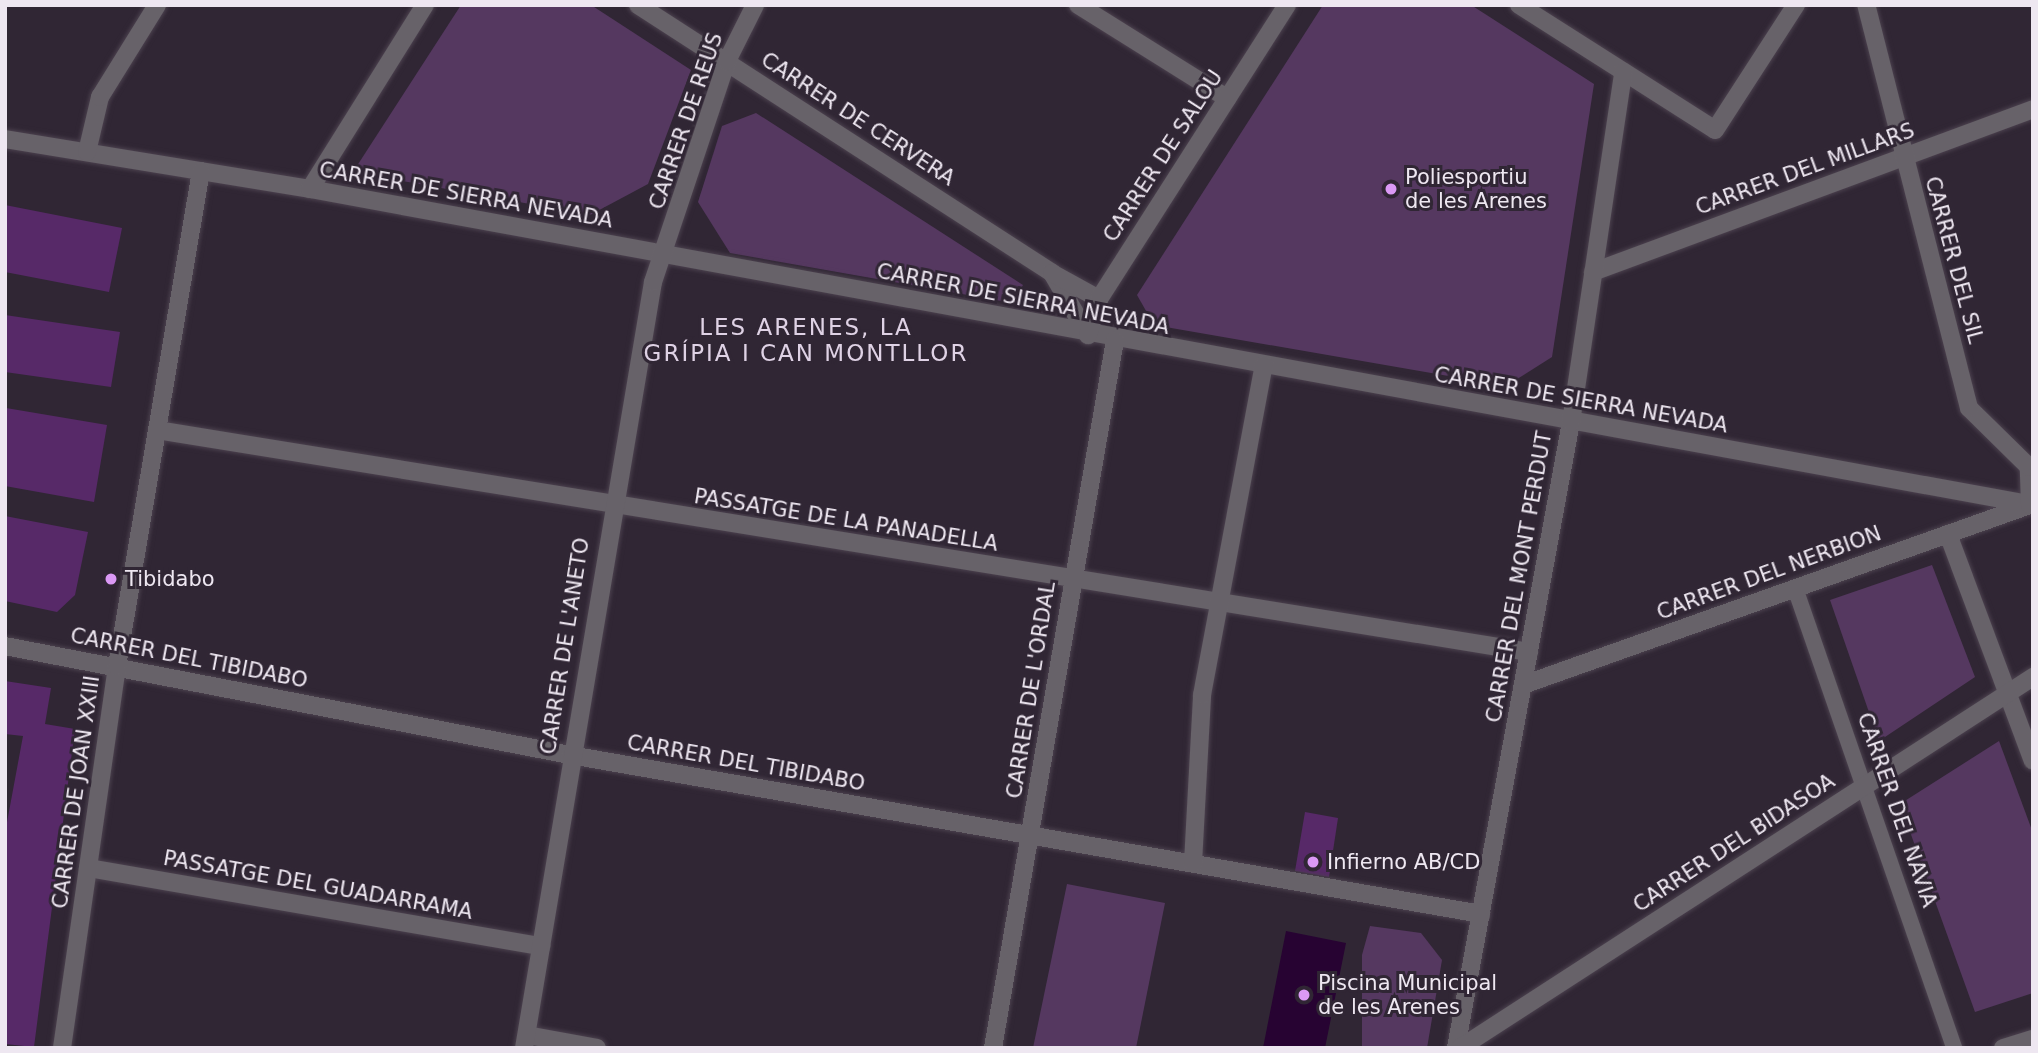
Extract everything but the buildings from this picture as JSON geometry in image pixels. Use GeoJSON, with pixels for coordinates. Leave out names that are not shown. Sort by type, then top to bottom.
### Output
{"type":"FeatureCollection","features":[{"type":"Feature","properties":{"kind":"street"},"geometry":{"type":"LineString","coordinates":[[87,152],[100,97],[157,5]]}},
{"type":"Feature","properties":{"kind":"street"},"geometry":{"type":"LineString","coordinates":[[310,189],[425,5]]}},
{"type":"Feature","properties":{"kind":"street","name":"CARRER DE CERVERA"},"geometry":{"type":"LineString","coordinates":[[638,5],[1052,273],[1099,299]]}},
{"type":"Feature","properties":{"kind":"street","name":"CARRER DE REUS"},"geometry":{"type":"LineString","coordinates":[[664,254],[727,61],[755,5]]}},
{"type":"Feature","properties":{"kind":"street"},"geometry":{"type":"LineString","coordinates":[[1077,5],[1227,99]]}},
{"type":"Feature","properties":{"kind":"street","name":"CARRER DE SALOU"},"geometry":{"type":"LineString","coordinates":[[1088,335],[1099,299],[1287,5]]}},
{"type":"Feature","properties":{"kind":"street"},"geometry":{"type":"LineString","coordinates":[[1519,5],[1715,130],[1796,5]]}},
{"type":"Feature","properties":{"kind":"street","name":"CARRER DEL SIL"},"geometry":{"type":"LineString","coordinates":[[1866,5],[1969,408],[2029,467],[2032,505]]}},
{"type":"Feature","properties":{"kind":"street","name":"CARRER DEL MONT PERDUT"},"geometry":{"type":"LineString","coordinates":[[1458,1048],[1571,422],[1623,72]]}},
{"type":"Feature","properties":{"kind":"street","name":"CARRER DEL MILLARS"},"geometry":{"type":"LineString","coordinates":[[1593,272],[2033,109]]}},
{"type":"Feature","properties":{"kind":"street","name":"CARRER DE SIERRA NEVADA"},"geometry":{"type":"LineString","coordinates":[[5,139],[310,189],[1115,340],[2032,505]]}},
{"type":"Feature","properties":{"kind":"street","name":"CARRER DE JOAN XXIII"},"geometry":{"type":"LineString","coordinates":[[62,1048],[117,666],[201,171]]}},
{"type":"Feature","properties":{"kind":"street","name":"CARRER DE L'ANETO"},"geometry":{"type":"LineString","coordinates":[[526,1041],[610,505],[653,282],[664,254]]}},
{"type":"Feature","properties":{"kind":"street","name":"CARRER DE CERVERA"},"geometry":{"type":"LineString","coordinates":[[1052,273],[1088,335]]}},
{"type":"Feature","properties":{"kind":"street","name":"CARRER DE L'ORDAL"},"geometry":{"type":"LineString","coordinates":[[993,1048],[1115,340]]}},
{"type":"Feature","properties":{"kind":"street"},"geometry":{"type":"LineString","coordinates":[[1193,863],[1202,695],[1264,365]]}},
{"type":"Feature","properties":{"kind":"street","name":"PASSATGE DE LA PANADELLA"},"geometry":{"type":"LineString","coordinates":[[157,430],[1529,652]]}},
{"type":"Feature","properties":{"kind":"street","name":"CARRER DEL NERBION"},"geometry":{"type":"LineString","coordinates":[[1523,685],[2032,505]]}},
{"type":"Feature","properties":{"kind":"street"},"geometry":{"type":"LineString","coordinates":[[1948,534],[2033,761]]}},
{"type":"Feature","properties":{"kind":"street","name":"CARRER DEL TIBIDABO"},"geometry":{"type":"LineString","coordinates":[[5,646],[570,755],[1481,914]]}},
{"type":"Feature","properties":{"kind":"street","name":"CARRER DEL BIDASOA"},"geometry":{"type":"LineString","coordinates":[[1458,1048],[2033,677]]}},
{"type":"Feature","properties":{"kind":"street","name":"PASSATGE DEL GUADARRAMA"},"geometry":{"type":"LineString","coordinates":[[88,868],[541,946]]}},
{"type":"Feature","properties":{"kind":"street"},"geometry":{"type":"LineString","coordinates":[[2003,1048],[2033,1039]]}},
{"type":"Feature","properties":{"kind":"street"},"geometry":{"type":"LineString","coordinates":[[526,1041],[597,1048]]}},
{"type":"Feature","properties":{"kind":"lane","name":"CARRER DEL NAVIA"},"geometry":{"type":"LineString","coordinates":[[1795,588],[1867,783],[1954,1048]]}},
{"type":"Feature","properties":{"kind":"shaded area"},"geometry":{"type":"Polygon","coordinates":[[[461,5],[591,5],[691,70],[648,184],[590,215],[353,172],[461,5]]]}},
{"type":"Feature","properties":{"kind":"shaded area","name":"Poliesportiu de les Arenes"},"geometry":{"type":"Polygon","coordinates":[[[1323,5],[1471,5],[1594,84],[1552,357],[1506,386],[1154,325],[1137,295],[1323,5]]]}},
{"type":"Feature","properties":{"kind":"shaded area"},"geometry":{"type":"Polygon","coordinates":[[[756,113],[1023,285],[1013,303],[730,253],[698,202],[722,126],[756,113]]]}},
{"type":"Feature","properties":{"kind":"shaded area"},"geometry":{"type":"Polygon","coordinates":[[[1932,565],[1975,677],[1879,741],[1830,600],[1932,565]]]}},
{"type":"Feature","properties":{"kind":"shaded area"},"geometry":{"type":"Polygon","coordinates":[[[1999,741],[2033,833],[2033,993],[1975,1012],[1900,804],[1999,741]]]}},
{"type":"Feature","properties":{"kind":"shaded area"},"geometry":{"type":"Polygon","coordinates":[[[1067,884],[1165,903],[1136,1048],[1033,1048],[1067,884]]]}},
{"type":"Feature","properties":{"kind":"shaded area"},"geometry":{"type":"Polygon","coordinates":[[[1370,926],[1421,933],[1442,960],[1427,1048],[1362,1048],[1362,955],[1370,926]]]}},
{"type":"Feature","properties":{"kind":"shaded area","name":"Piscina Municipal de les Arenes"},"geometry":{"type":"Polygon","coordinates":[[[1286,931],[1346,943],[1325,1048],[1263,1048],[1286,931]]]}},
{"type":"Feature","properties":{"kind":"place","name":"Poliesportiu de les Arenes"},"geometry":{"type":"Point","coordinates":[1391,189]}},
{"type":"Feature","properties":{"kind":"place","name":"Tibidabo"},"geometry":{"type":"Point","coordinates":[111,579]}},
{"type":"Feature","properties":{"kind":"place","name":"Infierno AB/CD"},"geometry":{"type":"Point","coordinates":[1313,862]}},
{"type":"Feature","properties":{"kind":"place","name":"Piscina Municipal de les Arenes"},"geometry":{"type":"Point","coordinates":[1304,995]}},
{"type":"Feature","properties":{"kind":"district","name":"LES ARENES, LA GRÍPIA I CAN MONTLLOR"},"geometry":{"type":"Point","coordinates":[806,340]}}]}
